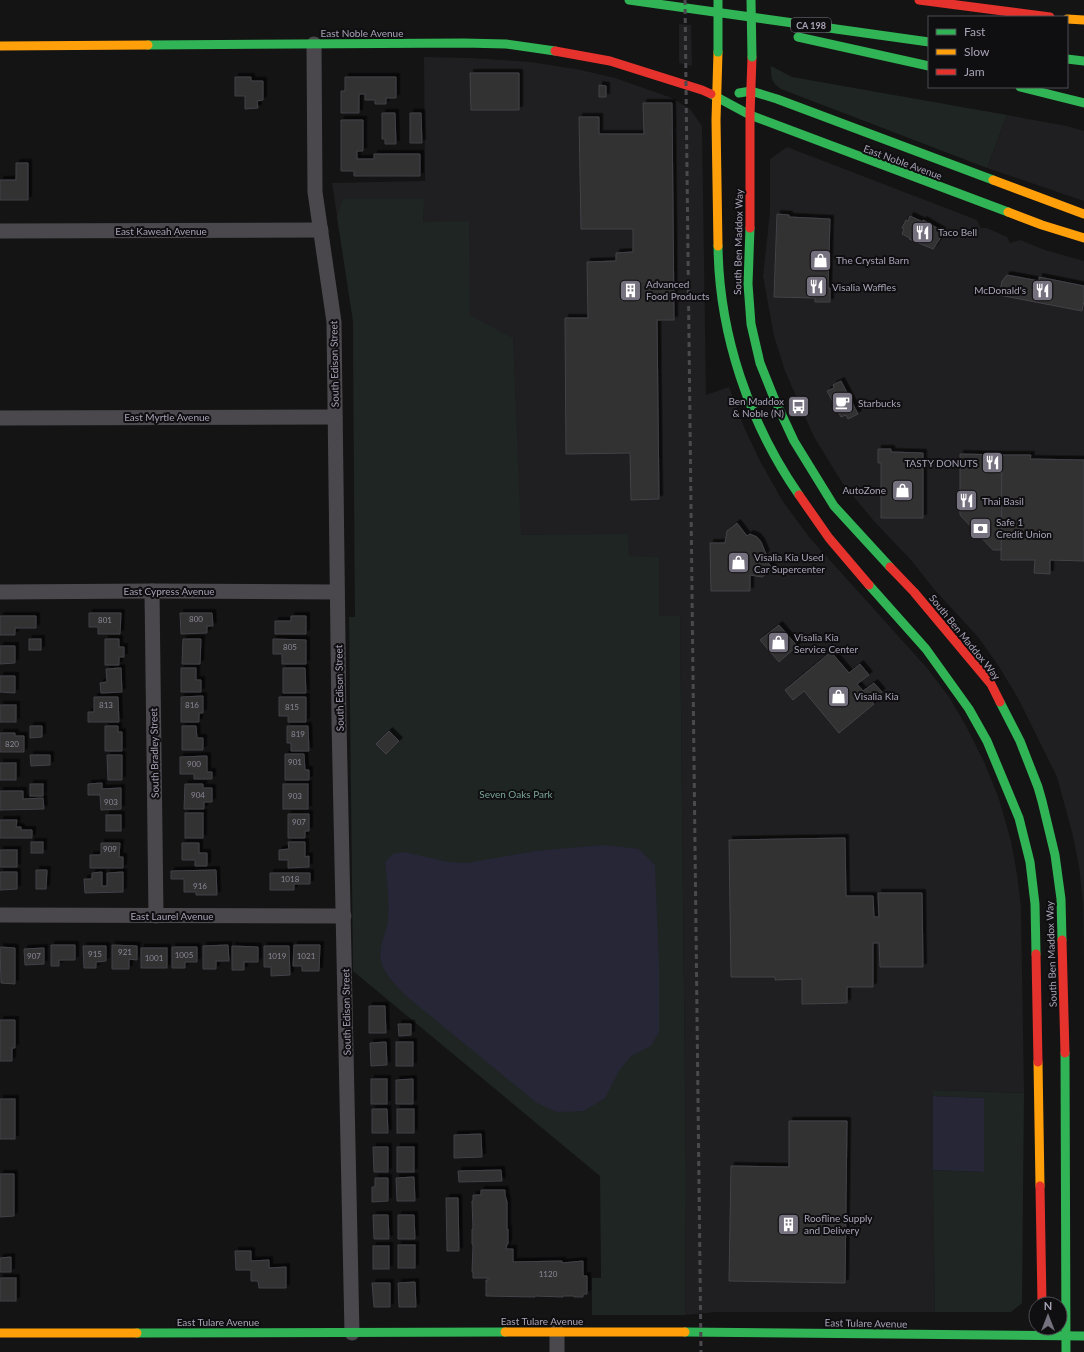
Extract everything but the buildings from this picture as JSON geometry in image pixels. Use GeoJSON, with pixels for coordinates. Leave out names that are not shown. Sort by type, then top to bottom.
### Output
{"type":"FeatureCollection","features":[{"type":"Feature","properties":{"kind":"main road","name":"CA 198"},"geometry":{"type":"LineString","coordinates":[[629,0],[928,42]]}},
{"type":"Feature","properties":{"kind":"main road","name":"South Ben Maddox Way"},"geometry":{"type":"LineString","coordinates":[[718,0],[718,97],[716,120],[718,249],[725,316],[741,381],[762,432],[790,482],[829,538],[926,649],[969,709],[987,741],[1024,820],[1035,904],[1042,1296]]}},
{"type":"Feature","properties":{"kind":"main road","name":"South Ben Maddox Way"},"geometry":{"type":"LineString","coordinates":[[751,0],[752,57],[748,284],[751,324],[760,363],[794,441],[834,506],[914,592],[990,684],[1020,741],[1038,787],[1055,856],[1061,899],[1063,966],[1066,1105],[1066,1296]]}},
{"type":"Feature","properties":{"kind":"main road"},"geometry":{"type":"LineString","coordinates":[[919,0],[1042,16]]}},
{"type":"Feature","properties":{"kind":"main road"},"geometry":{"type":"LineString","coordinates":[[692,9],[764,29]]}},
{"type":"Feature","properties":{"kind":"main road"},"geometry":{"type":"LineString","coordinates":[[1068,19],[1084,20]]}},
{"type":"Feature","properties":{"kind":"main road"},"geometry":{"type":"LineString","coordinates":[[786,34],[928,66]]}},
{"type":"Feature","properties":{"kind":"main road","name":"East Noble Avenue"},"geometry":{"type":"LineString","coordinates":[[0,46],[470,43],[533,47],[610,61],[685,84],[718,97],[750,115],[1055,230],[1084,238]]}},
{"type":"Feature","properties":{"kind":"main road"},"geometry":{"type":"LineString","coordinates":[[1068,59],[1084,60]]}},
{"type":"Feature","properties":{"kind":"main road"},"geometry":{"type":"LineString","coordinates":[[1024,88],[1084,103]]}},
{"type":"Feature","properties":{"kind":"main road","name":"East Noble Avenue"},"geometry":{"type":"LineString","coordinates":[[718,97],[751,91],[793,105],[1084,214]]}},
{"type":"Feature","properties":{"kind":"main road"},"geometry":{"type":"LineString","coordinates":[[1053,961],[1063,966]]}},
{"type":"Feature","properties":{"kind":"main road","name":"East Tulare Avenue"},"geometry":{"type":"LineString","coordinates":[[0,1333],[734,1332],[1028,1336]]}},
{"type":"Feature","properties":{"kind":"main road","name":"South Ben Maddox Way"},"geometry":{"type":"LineString","coordinates":[[1066,1336],[1066,1352]]}},
{"type":"Feature","properties":{"kind":"main road","name":"East Tulare Avenue"},"geometry":{"type":"LineString","coordinates":[[1068,1336],[1084,1336]]}},
{"type":"Feature","properties":{"kind":"street","name":"South Edison Street"},"geometry":{"type":"LineString","coordinates":[[314,44],[315,192],[334,322],[337,592],[352,1332]]}},
{"type":"Feature","properties":{"kind":"street","name":"East Kaweah Avenue"},"geometry":{"type":"LineString","coordinates":[[0,231],[321,230]]}},
{"type":"Feature","properties":{"kind":"street","name":"East Myrtle Avenue"},"geometry":{"type":"LineString","coordinates":[[0,418],[335,417]]}},
{"type":"Feature","properties":{"kind":"street","name":"South Bradley Street"},"geometry":{"type":"LineString","coordinates":[[152,591],[156,916]]}},
{"type":"Feature","properties":{"kind":"street","name":"East Cypress Avenue"},"geometry":{"type":"LineString","coordinates":[[0,592],[337,592]]}},
{"type":"Feature","properties":{"kind":"street","name":"East Laurel Avenue"},"geometry":{"type":"LineString","coordinates":[[0,915],[344,916]]}},
{"type":"Feature","properties":{"kind":"street"},"geometry":{"type":"LineString","coordinates":[[557,1332],[557,1352]]}},
{"type":"Feature","properties":{"kind":"shaded area"},"geometry":{"type":"Polygon","coordinates":[[[679,24],[691,25],[692,66],[679,63],[679,24]]]}},
{"type":"Feature","properties":{"kind":"shaded area"},"geometry":{"type":"Polygon","coordinates":[[[424,57],[531,62],[581,70],[615,78],[672,98],[690,109],[702,126],[706,395],[729,387],[744,427],[760,461],[782,500],[809,537],[927,668],[949,697],[966,726],[985,764],[999,799],[1011,841],[1021,907],[1024,1093],[933,1090],[935,1312],[717,1312],[685,1315],[686,1182],[680,616],[355,617],[353,321],[332,183],[425,181],[424,57]]]}},
{"type":"Feature","properties":{"kind":"shaded area"},"geometry":{"type":"Polygon","coordinates":[[[1007,115],[1067,126],[1084,131],[1084,201],[987,168],[1007,115]]]}},
{"type":"Feature","properties":{"kind":"shaded area"},"geometry":{"type":"Polygon","coordinates":[[[787,147],[977,220],[981,228],[987,228],[1007,237],[1010,243],[1020,240],[1045,250],[1084,261],[1084,965],[1083,903],[1079,866],[1073,836],[1057,777],[1018,698],[998,665],[978,637],[934,589],[911,560],[873,520],[843,484],[814,437],[785,371],[774,336],[763,276],[770,212],[770,159],[787,147]]]}},
{"type":"Feature","properties":{"kind":"shaded area"},"geometry":{"type":"Polygon","coordinates":[[[603,845],[639,849],[655,865],[659,968],[659,1032],[651,1046],[631,1056],[619,1071],[605,1098],[584,1111],[557,1112],[537,1103],[405,995],[387,974],[381,962],[380,955],[389,914],[385,862],[393,854],[404,852],[448,862],[467,863],[535,851],[603,845]]]}},
{"type":"Feature","properties":{"kind":"shaded area"},"geometry":{"type":"Polygon","coordinates":[[[933,1096],[984,1098],[984,1172],[933,1170],[933,1096]]]}},
{"type":"Feature","properties":{"kind":"green space"},"geometry":{"type":"Polygon","coordinates":[[[771,66],[792,77],[1007,115],[987,168],[781,89],[772,79],[771,66]]]}},
{"type":"Feature","properties":{"kind":"green space","name":"Seven Oaks Park"},"geometry":{"type":"Polygon","coordinates":[[[343,199],[424,199],[423,222],[469,221],[470,315],[513,338],[521,535],[628,534],[629,556],[659,557],[659,616],[680,616],[686,1182],[685,1315],[592,1315],[592,1278],[601,1278],[600,1176],[353,971],[349,617],[355,617],[353,321],[337,217],[343,199]]]}},
{"type":"Feature","properties":{"kind":"green space"},"geometry":{"type":"Polygon","coordinates":[[[933,1090],[1024,1093],[1022,1303],[1011,1312],[935,1312],[933,1170],[984,1172],[984,1098],[933,1096],[933,1090]]]}},
{"type":"Feature","properties":{"kind":"railway"},"geometry":{"type":"LineString","coordinates":[[685,0],[701,1352]]}},
{"type":"Feature","properties":{"kind":"traffic: fast"},"geometry":{"type":"LineString","coordinates":[[629,0],[928,42]]}},
{"type":"Feature","properties":{"kind":"traffic: fast"},"geometry":{"type":"LineString","coordinates":[[718,0],[718,52]]}},
{"type":"Feature","properties":{"kind":"traffic: fast"},"geometry":{"type":"LineString","coordinates":[[751,0],[752,57]]}},
{"type":"Feature","properties":{"kind":"traffic: fast"},"geometry":{"type":"LineString","coordinates":[[798,37],[928,66]]}},
{"type":"Feature","properties":{"kind":"traffic: fast"},"geometry":{"type":"LineString","coordinates":[[148,45],[464,43],[506,44],[555,51]]}},
{"type":"Feature","properties":{"kind":"traffic: fast"},"geometry":{"type":"LineString","coordinates":[[1068,59],[1084,61]]}},
{"type":"Feature","properties":{"kind":"traffic: fast"},"geometry":{"type":"LineString","coordinates":[[1024,88],[1084,103]]}},
{"type":"Feature","properties":{"kind":"traffic: fast"},"geometry":{"type":"LineString","coordinates":[[739,93],[751,91],[777,99],[993,180]]}},
{"type":"Feature","properties":{"kind":"traffic: fast"},"geometry":{"type":"LineString","coordinates":[[711,94],[750,115],[1008,212]]}},
{"type":"Feature","properties":{"kind":"traffic: fast"},"geometry":{"type":"LineString","coordinates":[[750,228],[748,284],[751,324],[760,363],[774,398],[794,441],[834,506],[890,567]]}},
{"type":"Feature","properties":{"kind":"traffic: fast"},"geometry":{"type":"LineString","coordinates":[[718,246],[724,312],[740,376],[765,438],[799,495]]}},
{"type":"Feature","properties":{"kind":"traffic: fast"},"geometry":{"type":"LineString","coordinates":[[869,585],[926,649],[969,709],[987,741],[1019,818],[1030,862],[1035,904],[1036,954]]}},
{"type":"Feature","properties":{"kind":"traffic: fast"},"geometry":{"type":"LineString","coordinates":[[1000,702],[1020,741],[1042,801],[1055,855],[1061,899],[1062,940]]}},
{"type":"Feature","properties":{"kind":"traffic: fast"},"geometry":{"type":"LineString","coordinates":[[1065,1053],[1066,1352]]}},
{"type":"Feature","properties":{"kind":"traffic: fast"},"geometry":{"type":"LineString","coordinates":[[137,1333],[505,1332]]}},
{"type":"Feature","properties":{"kind":"traffic: fast"},"geometry":{"type":"LineString","coordinates":[[685,1332],[1084,1336]]}},
{"type":"Feature","properties":{"kind":"traffic: slow"},"geometry":{"type":"LineString","coordinates":[[1068,19],[1084,20]]}},
{"type":"Feature","properties":{"kind":"traffic: slow"},"geometry":{"type":"LineString","coordinates":[[0,46],[148,45]]}},
{"type":"Feature","properties":{"kind":"traffic: slow"},"geometry":{"type":"LineString","coordinates":[[718,52],[716,120],[718,246]]}},
{"type":"Feature","properties":{"kind":"traffic: slow"},"geometry":{"type":"LineString","coordinates":[[993,180],[1084,214]]}},
{"type":"Feature","properties":{"kind":"traffic: slow"},"geometry":{"type":"LineString","coordinates":[[1008,212],[1042,225],[1084,238]]}},
{"type":"Feature","properties":{"kind":"traffic: slow"},"geometry":{"type":"LineString","coordinates":[[1038,1062],[1040,1186]]}},
{"type":"Feature","properties":{"kind":"traffic: slow"},"geometry":{"type":"LineString","coordinates":[[505,1332],[685,1332]]}},
{"type":"Feature","properties":{"kind":"traffic: slow"},"geometry":{"type":"LineString","coordinates":[[0,1333],[137,1333]]}},
{"type":"Feature","properties":{"kind":"traffic: jam"},"geometry":{"type":"LineString","coordinates":[[919,0],[1042,16]]}},
{"type":"Feature","properties":{"kind":"traffic: jam"},"geometry":{"type":"LineString","coordinates":[[555,51],[610,61],[711,94]]}},
{"type":"Feature","properties":{"kind":"traffic: jam"},"geometry":{"type":"LineString","coordinates":[[750,228],[750,115],[752,57]]}},
{"type":"Feature","properties":{"kind":"traffic: jam"},"geometry":{"type":"LineString","coordinates":[[799,495],[829,538],[869,585]]}},
{"type":"Feature","properties":{"kind":"traffic: jam"},"geometry":{"type":"LineString","coordinates":[[890,567],[914,592],[991,684],[1000,702]]}},
{"type":"Feature","properties":{"kind":"traffic: jam"},"geometry":{"type":"LineString","coordinates":[[1062,940],[1065,1053]]}},
{"type":"Feature","properties":{"kind":"traffic: jam"},"geometry":{"type":"LineString","coordinates":[[1036,954],[1038,1062]]}},
{"type":"Feature","properties":{"kind":"traffic: jam"},"geometry":{"type":"LineString","coordinates":[[1040,1186],[1042,1296]]}},
{"type":"Feature","properties":{"kind":"place","name":"Taco Bell"},"geometry":{"type":"Point","coordinates":[922,232]}},
{"type":"Feature","properties":{"kind":"place","name":"The Crystal Barn"},"geometry":{"type":"Point","coordinates":[820,260]}},
{"type":"Feature","properties":{"kind":"place","name":"Visalia Waffles"},"geometry":{"type":"Point","coordinates":[817,287]}},
{"type":"Feature","properties":{"kind":"place","name":"Advanced Food Products"},"geometry":{"type":"Point","coordinates":[631,290]}},
{"type":"Feature","properties":{"kind":"place","name":"McDonald's"},"geometry":{"type":"Point","coordinates":[1042,290]}},
{"type":"Feature","properties":{"kind":"place","name":"Starbucks"},"geometry":{"type":"Point","coordinates":[843,403]}},
{"type":"Feature","properties":{"kind":"place","name":"Ben Maddox & Noble (N)"},"geometry":{"type":"Point","coordinates":[799,407]}},
{"type":"Feature","properties":{"kind":"place","name":"TASTY DONUTS"},"geometry":{"type":"Point","coordinates":[993,463]}},
{"type":"Feature","properties":{"kind":"place","name":"AutoZone"},"geometry":{"type":"Point","coordinates":[902,490]}},
{"type":"Feature","properties":{"kind":"place","name":"Thai Basil"},"geometry":{"type":"Point","coordinates":[966,501]}},
{"type":"Feature","properties":{"kind":"place","name":"Safe 1 Credit Union"},"geometry":{"type":"Point","coordinates":[981,528]}},
{"type":"Feature","properties":{"kind":"place","name":"Visalia Kia Used Car Supercenter"},"geometry":{"type":"Point","coordinates":[739,563]}},
{"type":"Feature","properties":{"kind":"place","name":"Visalia Kia Service Center"},"geometry":{"type":"Point","coordinates":[779,643]}},
{"type":"Feature","properties":{"kind":"place","name":"Visalia Kia"},"geometry":{"type":"Point","coordinates":[838,696]}},
{"type":"Feature","properties":{"kind":"place","name":"Roofline Supply and Delivery"},"geometry":{"type":"Point","coordinates":[788,1224]}}]}
